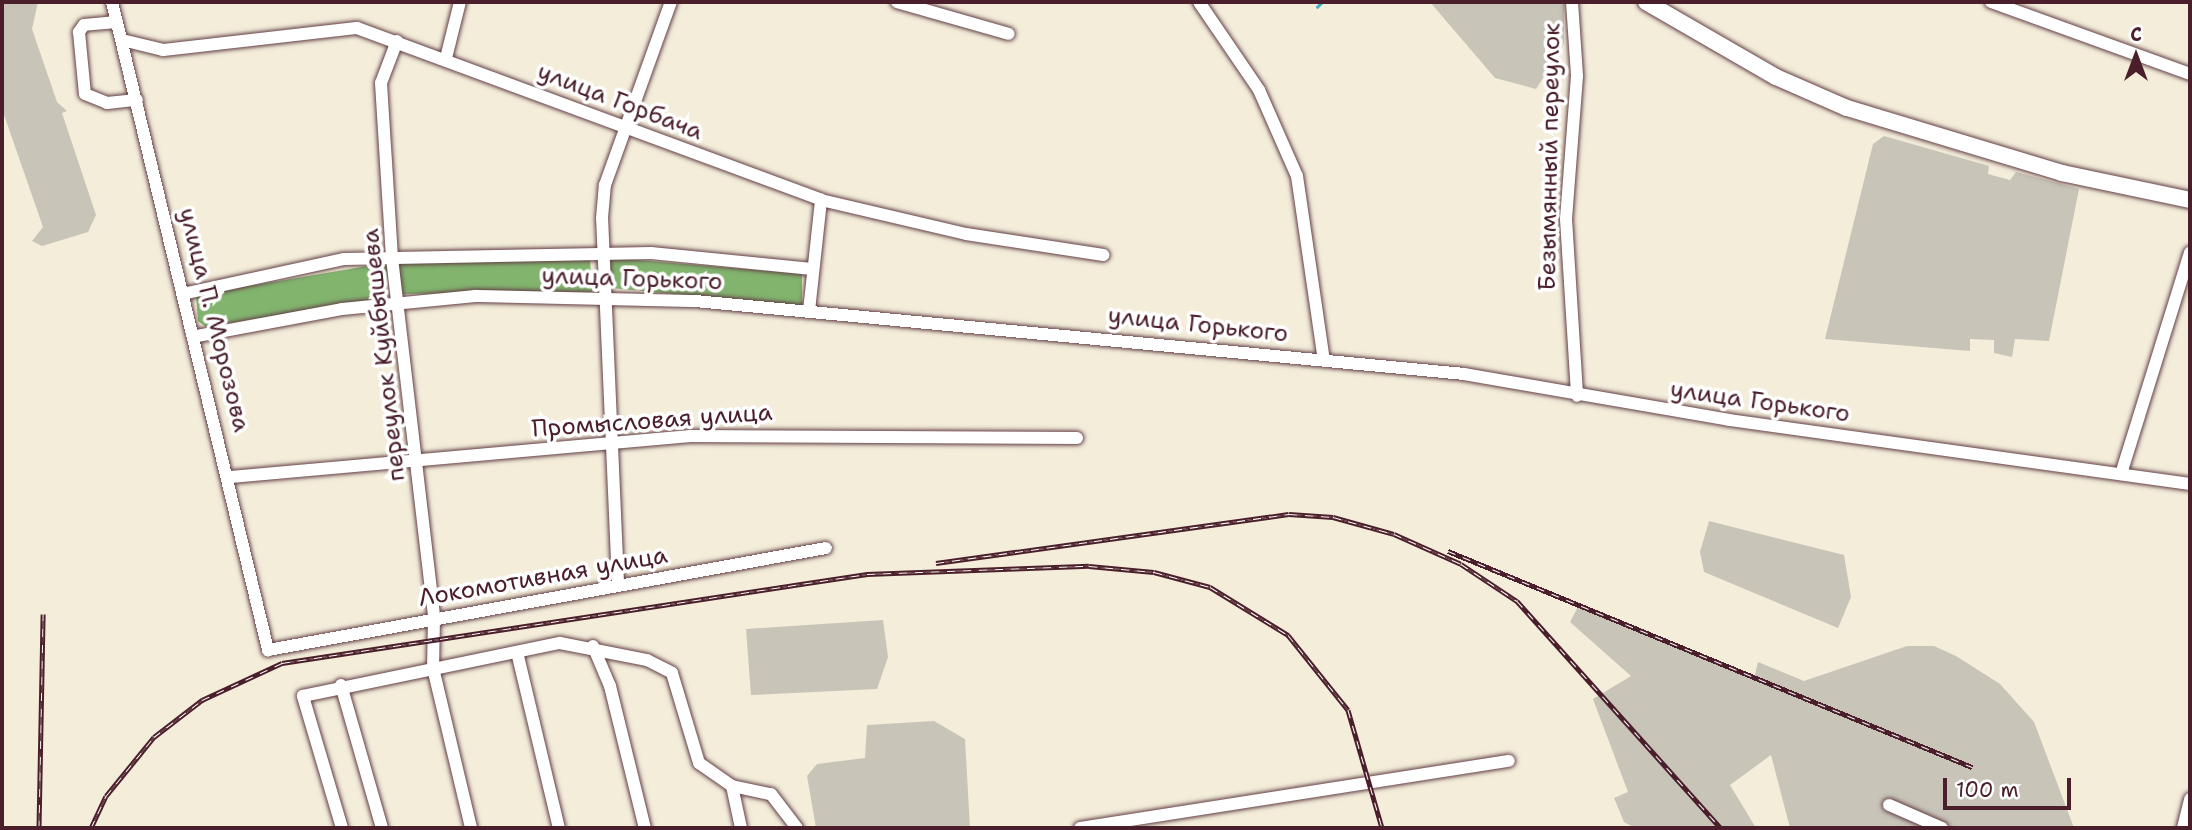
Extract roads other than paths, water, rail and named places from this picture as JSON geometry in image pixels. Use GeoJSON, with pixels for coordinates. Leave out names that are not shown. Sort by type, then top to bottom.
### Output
{"type":"FeatureCollection","features":[{"type":"Feature","properties":{"kind":"main road"},"geometry":{"type":"LineString","coordinates":[[1646,2],[1776,77],[1847,108],[2062,173],[2190,200]]}},
{"type":"Feature","properties":{"kind":"street","name":"улица П. Морозова"},"geometry":{"type":"LineString","coordinates":[[112,2],[187,293],[231,477],[268,650]]}},
{"type":"Feature","properties":{"kind":"street"},"geometry":{"type":"LineString","coordinates":[[446,58],[460,2]]}},
{"type":"Feature","properties":{"kind":"street"},"geometry":{"type":"LineString","coordinates":[[618,583],[614,444],[601,254],[605,185],[671,2]]}},
{"type":"Feature","properties":{"kind":"street"},"geometry":{"type":"LineString","coordinates":[[897,2],[1009,34]]}},
{"type":"Feature","properties":{"kind":"street"},"geometry":{"type":"LineString","coordinates":[[1199,2],[1259,90],[1297,176],[1324,360]]}},
{"type":"Feature","properties":{"kind":"street","name":"Безымянный переулок"},"geometry":{"type":"LineString","coordinates":[[1572,2],[1577,76],[1566,219],[1577,396]]}},
{"type":"Feature","properties":{"kind":"street"},"geometry":{"type":"LineString","coordinates":[[1991,2],[2190,74]]}},
{"type":"Feature","properties":{"kind":"street"},"geometry":{"type":"LineString","coordinates":[[117,22],[84,24],[79,32],[85,94],[107,103],[137,100]]}},
{"type":"Feature","properties":{"kind":"street","name":"улица Горбача"},"geometry":{"type":"LineString","coordinates":[[122,40],[163,50],[357,28],[446,58],[821,201],[967,234],[1102,255]]}},
{"type":"Feature","properties":{"kind":"street","name":"переулок Куйбышева"},"geometry":{"type":"LineString","coordinates":[[397,41],[382,83],[392,258],[435,618],[433,668],[471,828]]}},
{"type":"Feature","properties":{"kind":"street"},"geometry":{"type":"LineString","coordinates":[[809,312],[821,201]]}},
{"type":"Feature","properties":{"kind":"street"},"geometry":{"type":"LineString","coordinates":[[2120,474],[2190,253]]}},
{"type":"Feature","properties":{"kind":"street"},"geometry":{"type":"LineString","coordinates":[[187,293],[344,259],[601,254],[812,269]]}},
{"type":"Feature","properties":{"kind":"street","name":"улица Горького"},"geometry":{"type":"LineString","coordinates":[[197,336],[398,303],[604,298],[809,312],[1516,380],[1577,396],[2190,484]]}},
{"type":"Feature","properties":{"kind":"street","name":"Промысловая улица"},"geometry":{"type":"LineString","coordinates":[[231,477],[614,444],[817,432],[1077,438]]}},
{"type":"Feature","properties":{"kind":"street","name":"Локомотивная улица"},"geometry":{"type":"LineString","coordinates":[[268,650],[618,583],[826,548]]}},
{"type":"Feature","properties":{"kind":"street"},"geometry":{"type":"LineString","coordinates":[[342,828],[303,696],[341,685],[560,643],[593,646],[647,660],[672,673],[699,763],[732,786],[772,794],[797,828]]}},
{"type":"Feature","properties":{"kind":"street"},"geometry":{"type":"LineString","coordinates":[[593,646],[610,686],[645,828]]}},
{"type":"Feature","properties":{"kind":"street"},"geometry":{"type":"LineString","coordinates":[[517,652],[559,828]]}},
{"type":"Feature","properties":{"kind":"street"},"geometry":{"type":"LineString","coordinates":[[341,685],[382,828]]}},
{"type":"Feature","properties":{"kind":"street"},"geometry":{"type":"LineString","coordinates":[[1080,828],[1509,761]]}},
{"type":"Feature","properties":{"kind":"street"},"geometry":{"type":"LineString","coordinates":[[732,786],[741,828]]}},
{"type":"Feature","properties":{"kind":"street"},"geometry":{"type":"LineString","coordinates":[[2183,828],[2190,799]]}},
{"type":"Feature","properties":{"kind":"street"},"geometry":{"type":"LineString","coordinates":[[1889,805],[1942,828]]}},
{"type":"Feature","properties":{"kind":"waterway"},"geometry":{"type":"LineString","coordinates":[[1317,7],[1322,2]]}},
{"type":"Feature","properties":{"kind":"railway"},"geometry":{"type":"LineString","coordinates":[[936,563],[1289,514],[1333,517],[1394,534],[1461,564],[1517,601],[1721,828]]}},
{"type":"Feature","properties":{"kind":"railway"},"geometry":{"type":"LineString","coordinates":[[1448,551],[1972,767]]}},
{"type":"Feature","properties":{"kind":"railway"},"geometry":{"type":"LineString","coordinates":[[91,828],[106,796],[154,737],[202,700],[282,663],[867,574],[1089,566],[1154,572],[1210,587],[1288,635],[1348,710],[1382,828]]}},
{"type":"Feature","properties":{"kind":"railway"},"geometry":{"type":"LineString","coordinates":[[39,828],[43,614]]}}]}
